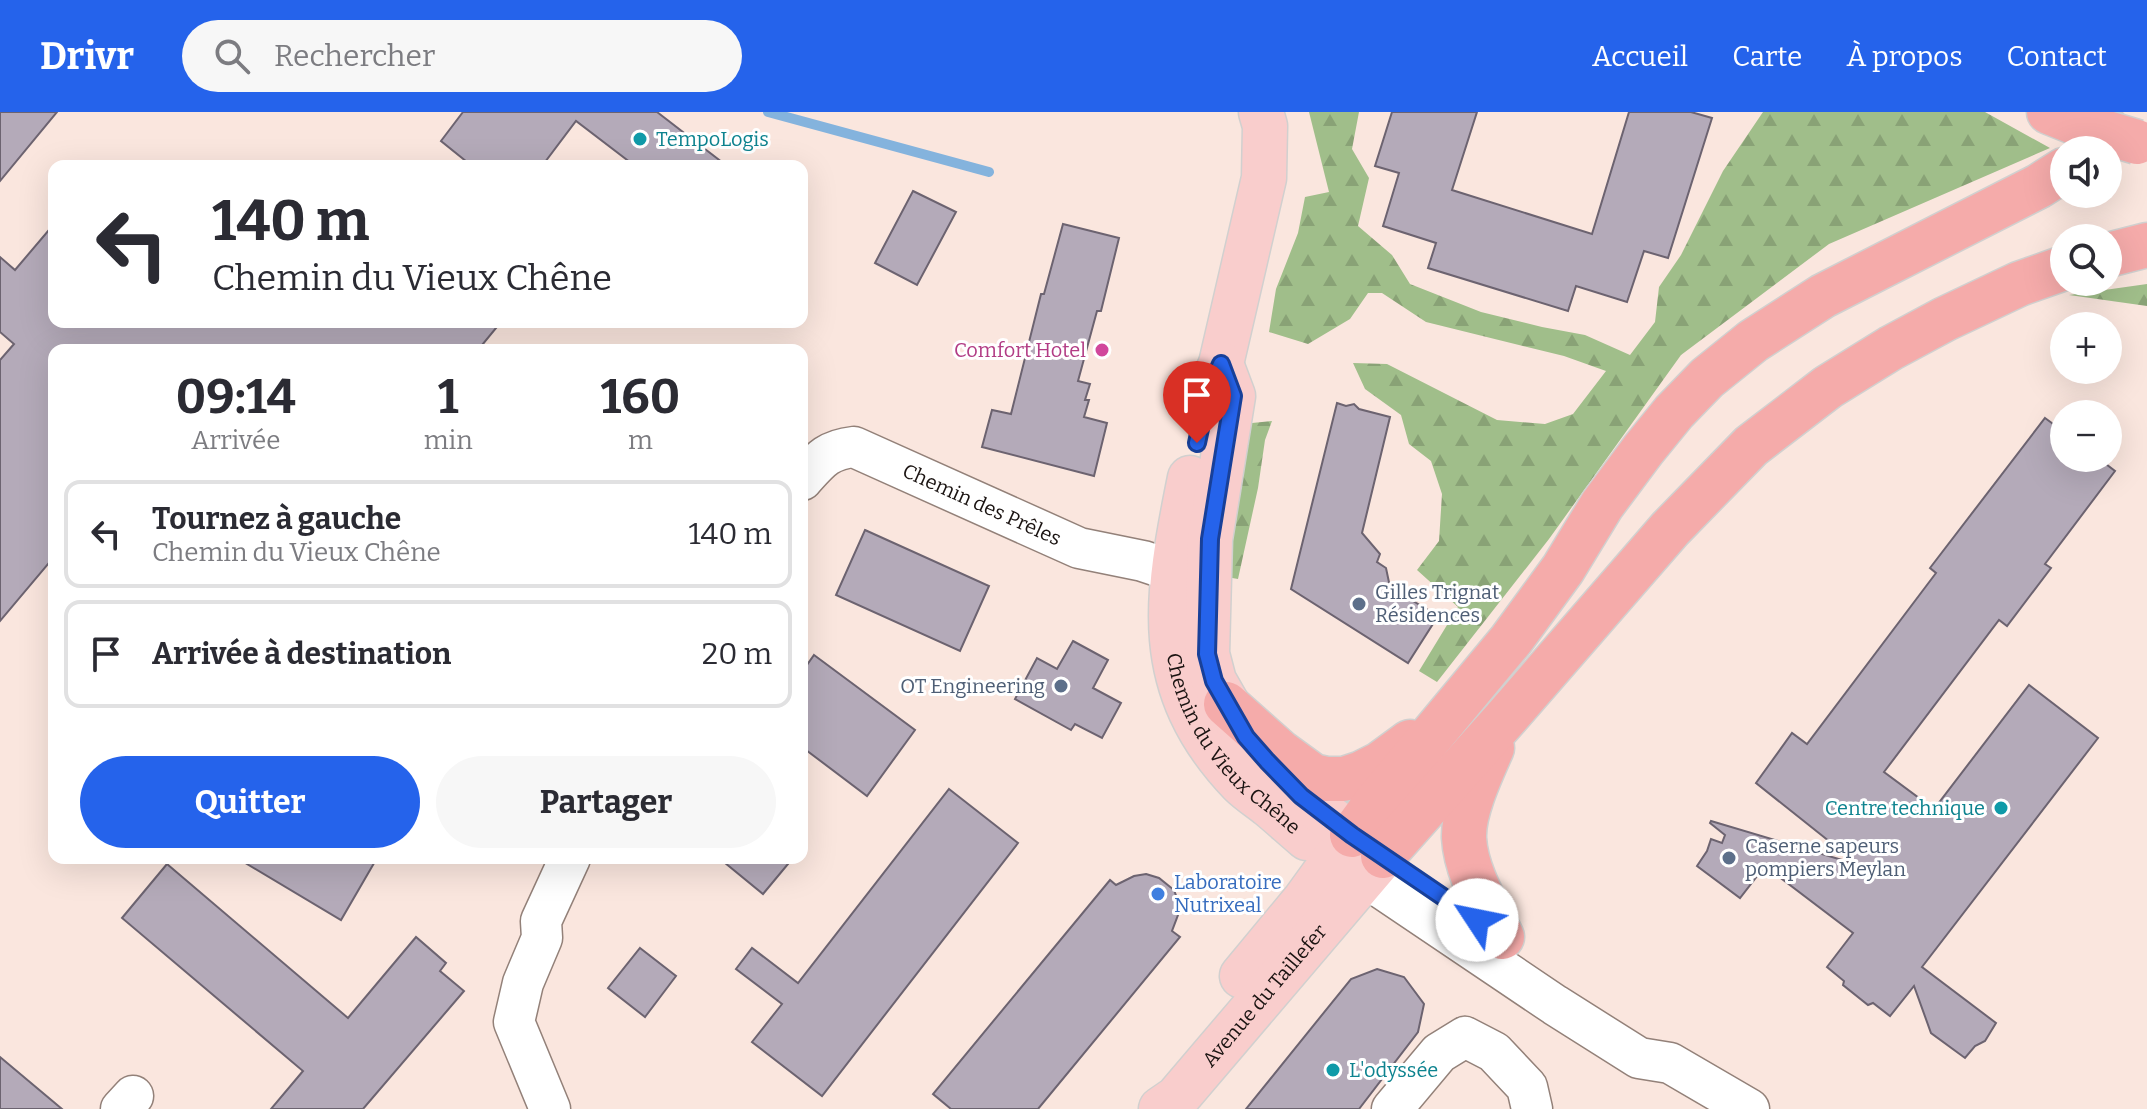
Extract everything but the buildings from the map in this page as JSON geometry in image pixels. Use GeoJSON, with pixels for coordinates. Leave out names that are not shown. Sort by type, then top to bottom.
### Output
{"type":"FeatureCollection","features":[{"type":"Feature","properties":{"kind":"highway"},"geometry":{"type":"LineString","coordinates":[[2066,119],[2142,143]]}},
{"type":"Feature","properties":{"kind":"highway"},"geometry":{"type":"LineString","coordinates":[[1359,857],[1377,801],[1511,640],[1643,450],[1707,378],[1753,341],[1823,296],[2050,179]]}},
{"type":"Feature","properties":{"kind":"highway"},"geometry":{"type":"LineString","coordinates":[[2122,251],[2147,245]]}},
{"type":"Feature","properties":{"kind":"highway"},"geometry":{"type":"LineString","coordinates":[[1359,857],[1504,720],[1670,529],[1751,446],[1828,387],[1891,348],[1994,295],[2050,273]]}},
{"type":"Feature","properties":{"kind":"highway"},"geometry":{"type":"LineString","coordinates":[[1226,704],[1280,752],[1313,776],[1326,779],[1344,779],[1371,769],[1448,715]]}},
{"type":"Feature","properties":{"kind":"highway"},"geometry":{"type":"LineString","coordinates":[[1502,937],[1471,872],[1464,835],[1481,774],[1504,720]]}},
{"type":"Feature","properties":{"kind":"main road","name":"Chemin du Vieux Chêne"},"geometry":{"type":"LineString","coordinates":[[1261,112],[1265,126],[1264,178],[1221,364],[1207,396],[1173,571],[1172,645],[1191,715],[1242,785],[1310,841],[1359,857]]}},
{"type":"Feature","properties":{"kind":"main road","name":"Chemin du Vieux Chêne"},"geometry":{"type":"LineString","coordinates":[[1221,364],[1233,396],[1210,539],[1207,654],[1214,681],[1246,737],[1359,857]]}},
{"type":"Feature","properties":{"kind":"main road","name":"Avenue du Taillefer"},"geometry":{"type":"LineString","coordinates":[[1145,1109],[1152,1086],[1359,857]]}},
{"type":"Feature","properties":{"kind":"main road","name":"Avenue du Taillefer"},"geometry":{"type":"LineString","coordinates":[[1161,1109],[1177,1098],[1359,857]]}},
{"type":"Feature","properties":{"kind":"street","name":"Chemin des Prêles"},"geometry":{"type":"LineString","coordinates":[[808,473],[821,458],[836,449],[854,447],[1079,548],[1143,561],[1173,571]]}},
{"type":"Feature","properties":{"kind":"street","name":"Chemin du Vieux Chêne"},"geometry":{"type":"LineString","coordinates":[[1359,857],[1502,937],[1569,981],[1654,1040],[1670,1063]]}},
{"type":"Feature","properties":{"kind":"street","name":"Chemin du Vieux Chêne"},"geometry":{"type":"LineString","coordinates":[[1359,857],[1555,1005],[1639,1058],[1670,1063],[1749,1109]]}},
{"type":"Feature","properties":{"kind":"street"},"geometry":{"type":"LineString","coordinates":[[550,1109],[514,1022],[523,983],[542,938],[541,921],[567,864]]}},
{"type":"Feature","properties":{"kind":"street"},"geometry":{"type":"LineString","coordinates":[[1392,1109],[1439,1053],[1465,1037],[1494,1052],[1527,1087],[1532,1109]]}},
{"type":"Feature","properties":{"kind":"green space"},"geometry":{"type":"Polygon","coordinates":[[[1309,112],[1359,112],[1352,149],[1369,178],[1358,226],[1392,255],[1410,284],[1481,312],[1585,335],[1630,355],[1655,322],[1659,287],[1681,255],[1723,171],[1763,112],[1985,112],[2050,148],[1829,244],[1681,355],[1549,539],[1437,682],[1419,671],[1458,607],[1417,570],[1439,541],[1442,494],[1431,461],[1409,444],[1401,415],[1365,389],[1353,363],[1387,364],[1497,420],[1545,424],[1573,414],[1606,371],[1564,356],[1426,322],[1382,293],[1368,293],[1350,319],[1308,344],[1269,332],[1276,289],[1298,233],[1305,197],[1329,192],[1309,112]]]}},
{"type":"Feature","properties":{"kind":"green space"},"geometry":{"type":"Polygon","coordinates":[[[2147,284],[2147,306],[2076,296],[2122,296],[2122,288],[2147,284]]]}},
{"type":"Feature","properties":{"kind":"green space"},"geometry":{"type":"Polygon","coordinates":[[[1272,421],[1265,440],[1238,579],[1215,575],[1234,449],[1252,423],[1272,421]]]}},
{"type":"Feature","properties":{"kind":"waterway"},"geometry":{"type":"LineString","coordinates":[[768,112],[989,172]]}},
{"type":"Feature","properties":{"kind":"tunnel"},"geometry":{"type":"LineString","coordinates":[[2116,136],[2147,114]]}},
{"type":"Feature","properties":{"kind":"place","name":"TempoLogis"},"geometry":{"type":"Point","coordinates":[640,139]}},
{"type":"Feature","properties":{"kind":"place","name":"Comfort Hotel"},"geometry":{"type":"Point","coordinates":[1102,350]}},
{"type":"Feature","properties":{"kind":"place","name":"Gilles Trignat Résidences"},"geometry":{"type":"Point","coordinates":[1359,604]}},
{"type":"Feature","properties":{"kind":"place","name":"OT Engineering"},"geometry":{"type":"Point","coordinates":[1061,686]}},
{"type":"Feature","properties":{"kind":"place","name":"Centre technique"},"geometry":{"type":"Point","coordinates":[2001,808]}},
{"type":"Feature","properties":{"kind":"place","name":"Caserne sapeurs pompiers Meylan"},"geometry":{"type":"Point","coordinates":[1729,858]}},
{"type":"Feature","properties":{"kind":"place","name":"Laboratoire Nutrixeal"},"geometry":{"type":"Point","coordinates":[1158,894]}},
{"type":"Feature","properties":{"kind":"place","name":"L'odyssée"},"geometry":{"type":"Point","coordinates":[1333,1070]}},
{"type":"Feature","properties":{"kind":"route"},"geometry":{"type":"LineString","coordinates":[[1197,443],[1207,396],[1221,364],[1233,396],[1210,539],[1207,654],[1214,681],[1226,704],[1246,737],[1301,796],[1352,835],[1477,920]]}}]}
